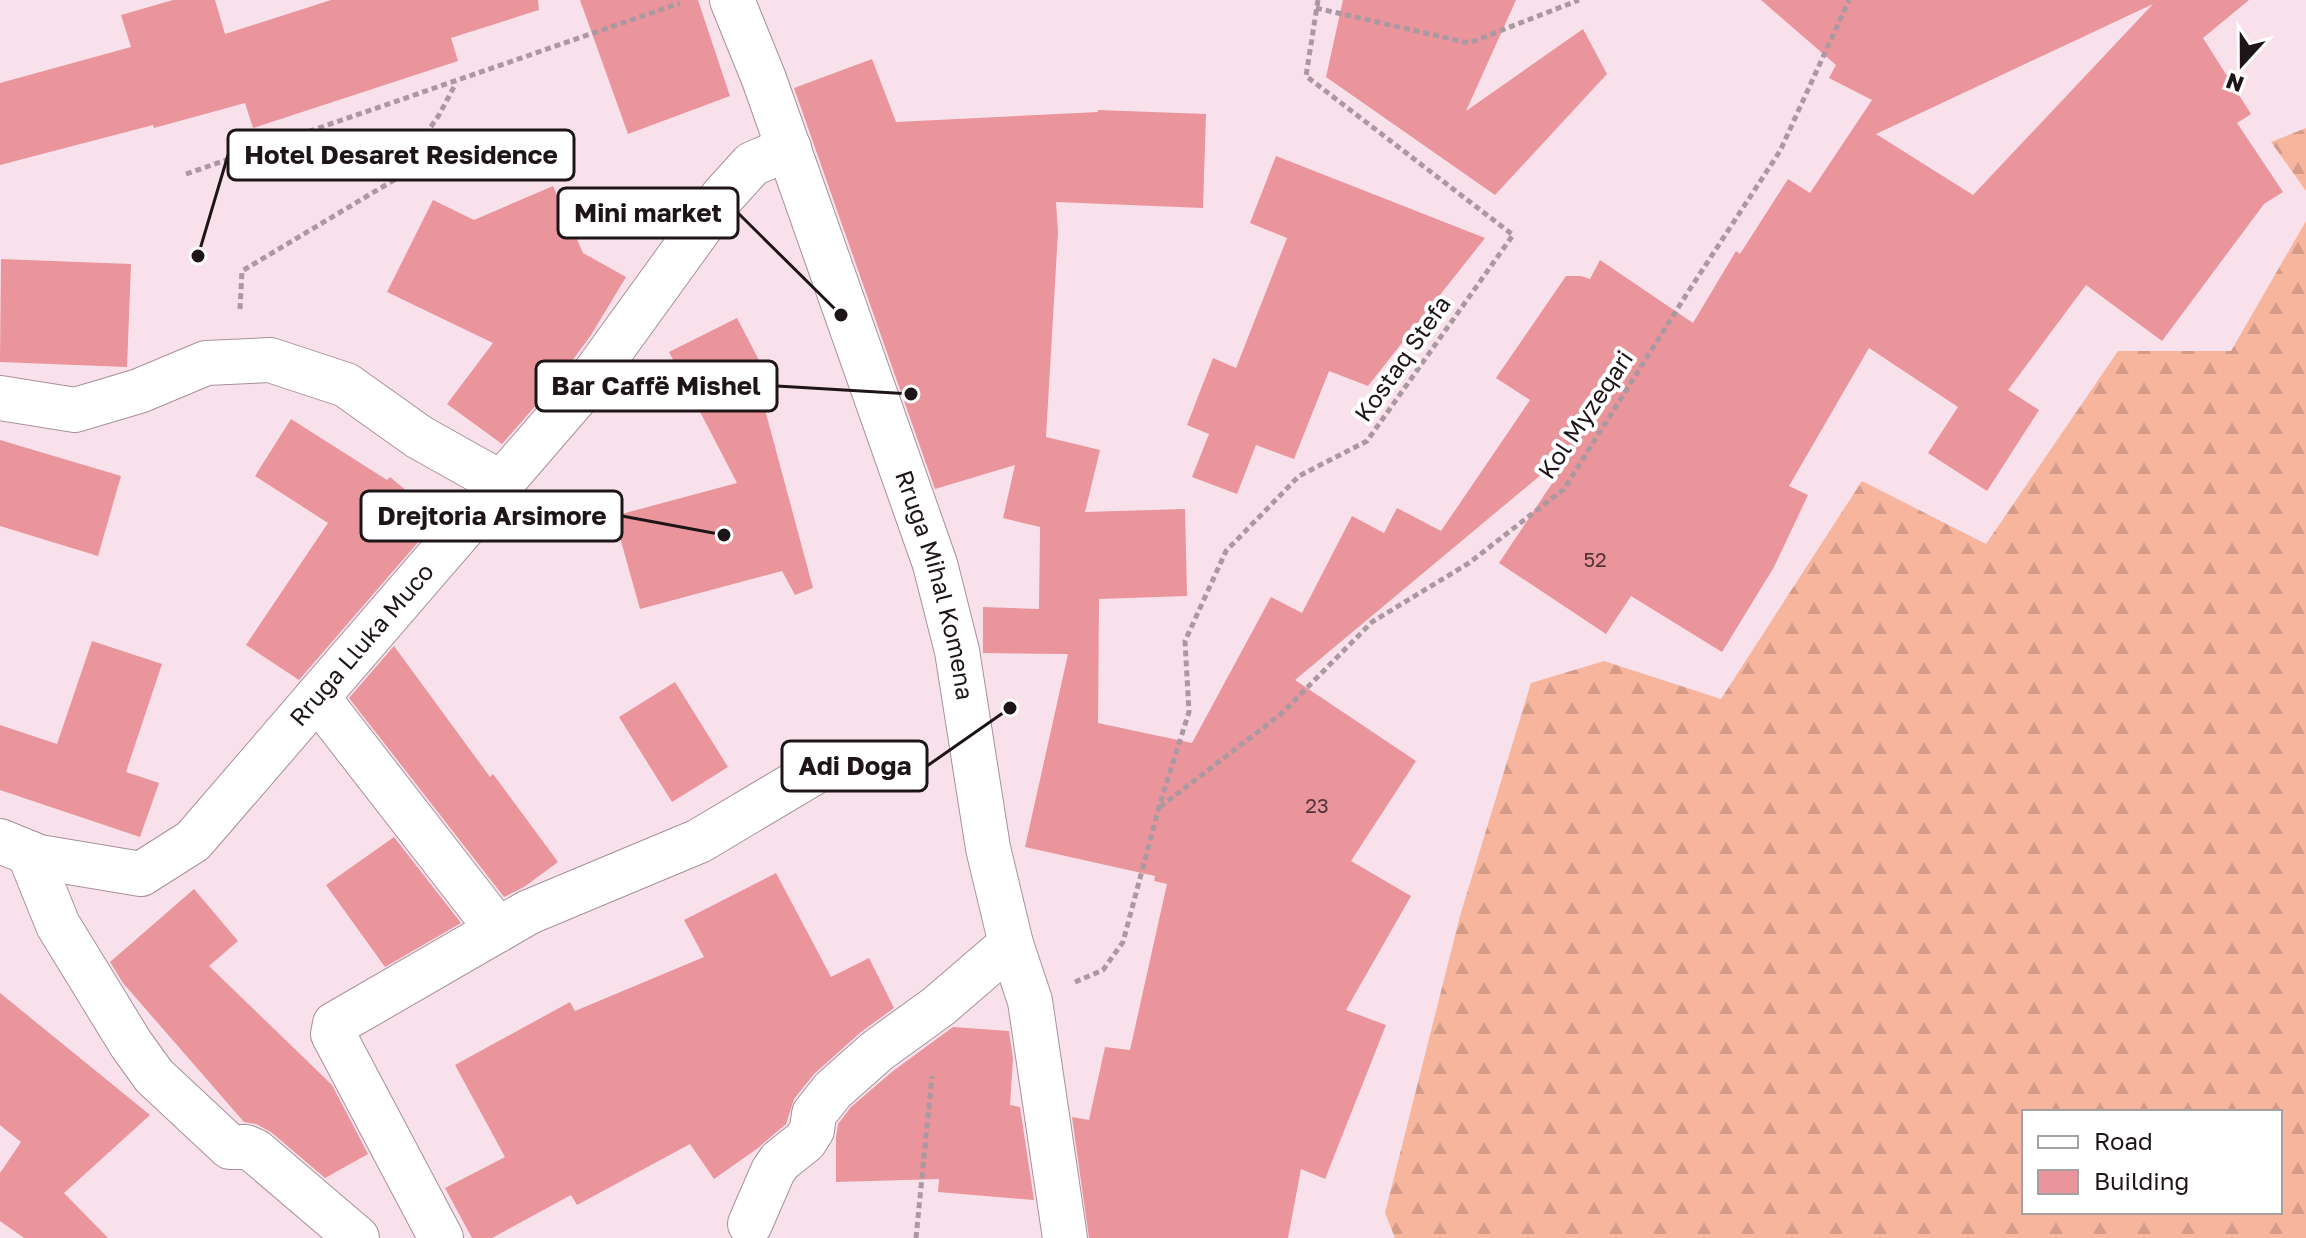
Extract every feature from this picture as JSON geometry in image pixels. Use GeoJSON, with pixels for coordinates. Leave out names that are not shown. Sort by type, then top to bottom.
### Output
{"type":"FeatureCollection","features":[{"type":"Feature","properties":{"kind":"street","name":"Rruga Mihal Komena"},"geometry":{"type":"LineString","coordinates":[[732,0],[789,148],[935,564],[957,651],[988,848],[1011,944],[1030,1001],[1065,1238]]}},
{"type":"Feature","properties":{"kind":"street","name":"Rruga Lluka Muco"},"geometry":{"type":"LineString","coordinates":[[14,847],[55,860],[141,874],[193,841],[587,384],[723,196],[752,164],[789,148]]}},
{"type":"Feature","properties":{"kind":"street"},"geometry":{"type":"LineString","coordinates":[[0,398],[75,410],[139,391],[206,363],[270,360],[346,385],[419,437],[501,483]]}},
{"type":"Feature","properties":{"kind":"street"},"geometry":{"type":"LineString","coordinates":[[317,697],[498,930]]}},
{"type":"Feature","properties":{"kind":"street"},"geometry":{"type":"LineString","coordinates":[[425,1233],[333,1034],[335,1024],[529,912],[699,841],[830,763]]}},
{"type":"Feature","properties":{"kind":"street"},"geometry":{"type":"LineString","coordinates":[[14,847],[58,925],[154,1076],[230,1147],[246,1147],[255,1151],[325,1224],[357,1238]]}},
{"type":"Feature","properties":{"kind":"street"},"geometry":{"type":"LineString","coordinates":[[750,1224],[773,1171],[780,1161],[805,1141],[812,1130],[814,1114],[833,1090],[1011,944]]}},
{"type":"Feature","properties":{"kind":"path"},"geometry":{"type":"LineString","coordinates":[[186,174],[689,0]]}},
{"type":"Feature","properties":{"kind":"path","name":"Kostaq Stefa"},"geometry":{"type":"LineString","coordinates":[[1030,1001],[1103,970],[1123,942],[1159,807],[1189,712],[1185,641],[1226,551],[1299,476],[1367,441],[1513,235],[1306,76],[1318,0]]}},
{"type":"Feature","properties":{"kind":"path"},"geometry":{"type":"LineString","coordinates":[[1316,8],[1469,43],[1579,0]]}},
{"type":"Feature","properties":{"kind":"path","name":"Kol Myzeqari"},"geometry":{"type":"LineString","coordinates":[[1159,807],[1281,714],[1372,622],[1469,563],[1564,489],[1780,151],[1849,0]]}},
{"type":"Feature","properties":{"kind":"path"},"geometry":{"type":"LineString","coordinates":[[239,319],[242,271],[394,180],[439,115],[456,83]]}},
{"type":"Feature","properties":{"kind":"path"},"geometry":{"type":"LineString","coordinates":[[916,1238],[939,1006]]}},
{"type":"Feature","properties":{"kind":"green space"},"geometry":{"type":"Polygon","coordinates":[[[2306,128],[2306,191],[2271,142],[2306,128]]]}},
{"type":"Feature","properties":{"kind":"green space"},"geometry":{"type":"Polygon","coordinates":[[[2306,221],[2306,1238],[1395,1238],[1385,1213],[1460,916],[1531,683],[1604,661],[1721,699],[1862,481],[1986,544],[2118,351],[2231,351],[2306,221]]]}},
{"type":"Feature","properties":{"kind":"building"},"geometry":{"type":"Polygon","coordinates":[[[173,0],[215,0],[225,34],[331,0],[538,0],[539,10],[451,38],[458,61],[253,128],[245,103],[0,165],[0,83],[131,47],[121,15],[173,0]]]}},
{"type":"Feature","properties":{"kind":"building"},"geometry":{"type":"Polygon","coordinates":[[[580,0],[698,0],[730,96],[628,134],[580,0]]]}},
{"type":"Feature","properties":{"kind":"building"},"geometry":{"type":"Polygon","coordinates":[[[1343,0],[1516,0],[1466,111],[1583,29],[1607,74],[1495,195],[1326,77],[1343,0]]]}},
{"type":"Feature","properties":{"kind":"building"},"geometry":{"type":"Polygon","coordinates":[[[1761,0],[2249,0],[2203,38],[2251,114],[2237,123],[2283,192],[2264,204],[2162,341],[2086,285],[2008,390],[2039,410],[1987,491],[1928,453],[1958,407],[1869,348],[1789,486],[1808,495],[1774,567],[1722,652],[1631,596],[1606,634],[1499,563],[1579,443],[1295,680],[1416,761],[1351,861],[1411,896],[1346,1010],[1386,1025],[1325,1179],[1301,1169],[1288,1238],[1089,1238],[1072,1117],[1089,1120],[1105,1047],[1130,1050],[1167,884],[1154,881],[1155,876],[1025,847],[1068,654],[983,653],[983,607],[1039,609],[1040,527],[1003,518],[1015,465],[935,489],[794,88],[872,59],[896,122],[1098,110],[1206,114],[1203,208],[1056,202],[1058,232],[1046,437],[1100,450],[1085,512],[1185,509],[1187,596],[1099,599],[1098,723],[1192,743],[1271,597],[1302,613],[1352,516],[1384,533],[1397,508],[1441,531],[1530,400],[1496,378],[1566,276],[1590,279],[1600,260],[1693,323],[1736,251],[1740,254],[1788,179],[1810,193],[1872,100],[1829,78],[1836,65],[1761,0]],[[2153,4],[1876,134],[1973,195],[2153,4]]]}},
{"type":"Feature","properties":{"kind":"building"},"geometry":{"type":"Polygon","coordinates":[[[1276,156],[1485,238],[1368,386],[1329,371],[1294,459],[1256,445],[1237,494],[1192,477],[1209,434],[1187,425],[1213,358],[1236,368],[1287,238],[1250,223],[1276,156]]]}},
{"type":"Feature","properties":{"kind":"building"},"geometry":{"type":"Polygon","coordinates":[[[553,186],[583,253],[626,277],[591,335],[558,380],[502,444],[447,404],[493,343],[387,292],[433,200],[474,220],[553,186]]]}},
{"type":"Feature","properties":{"kind":"building"},"geometry":{"type":"Polygon","coordinates":[[[1,259],[131,264],[127,367],[0,362],[1,259]]]}},
{"type":"Feature","properties":{"kind":"building"},"geometry":{"type":"Polygon","coordinates":[[[737,318],[779,399],[764,406],[813,588],[795,595],[782,571],[640,609],[614,516],[737,483],[669,352],[737,318]]]}},
{"type":"Feature","properties":{"kind":"building"},"geometry":{"type":"Polygon","coordinates":[[[291,419],[387,480],[390,477],[439,518],[299,680],[246,645],[328,523],[255,476],[291,419]]]}},
{"type":"Feature","properties":{"kind":"building"},"geometry":{"type":"Polygon","coordinates":[[[0,440],[121,476],[98,556],[0,526],[0,440]]]}},
{"type":"Feature","properties":{"kind":"building"},"geometry":{"type":"Polygon","coordinates":[[[92,641],[162,664],[126,772],[159,783],[140,837],[0,790],[0,725],[57,744],[92,641]]]}},
{"type":"Feature","properties":{"kind":"building"},"geometry":{"type":"Polygon","coordinates":[[[394,646],[490,777],[493,774],[558,862],[524,887],[504,897],[349,698],[394,646]]]}},
{"type":"Feature","properties":{"kind":"building"},"geometry":{"type":"Polygon","coordinates":[[[675,682],[728,767],[672,802],[619,717],[675,682]]]}},
{"type":"Feature","properties":{"kind":"building"},"geometry":{"type":"Polygon","coordinates":[[[394,837],[461,923],[385,967],[326,885],[394,837]]]}},
{"type":"Feature","properties":{"kind":"building"},"geometry":{"type":"Polygon","coordinates":[[[776,873],[831,977],[869,958],[894,1008],[861,1032],[814,1074],[794,1099],[786,1124],[714,1179],[690,1144],[577,1205],[571,1195],[492,1238],[472,1238],[445,1188],[505,1157],[455,1065],[570,1002],[575,1011],[704,957],[684,920],[776,873]]]}},
{"type":"Feature","properties":{"kind":"building"},"geometry":{"type":"Polygon","coordinates":[[[194,889],[238,941],[209,966],[332,1085],[368,1154],[325,1178],[271,1132],[244,1122],[123,983],[110,962],[194,889]]]}},
{"type":"Feature","properties":{"kind":"building"},"geometry":{"type":"Polygon","coordinates":[[[0,993],[150,1115],[64,1193],[108,1238],[24,1238],[0,1221],[0,1173],[21,1142],[0,1125],[0,993]]]}},
{"type":"Feature","properties":{"kind":"building"},"geometry":{"type":"Polygon","coordinates":[[[953,1027],[1009,1031],[1013,1059],[1010,1105],[1020,1107],[1034,1200],[938,1192],[939,1179],[836,1182],[838,1124],[851,1107],[893,1071],[953,1027]]]}},
{"type":"Feature","properties":{"kind":"place","name":"Hotel Desaret Residence"},"geometry":{"type":"Point","coordinates":[198,256]}},
{"type":"Feature","properties":{"kind":"place","name":"Mini market"},"geometry":{"type":"Point","coordinates":[841,315]}},
{"type":"Feature","properties":{"kind":"place","name":"Bar Caffë Mishel"},"geometry":{"type":"Point","coordinates":[911,394]}},
{"type":"Feature","properties":{"kind":"place","name":"Drejtoria Arsimore"},"geometry":{"type":"Point","coordinates":[724,535]}},
{"type":"Feature","properties":{"kind":"place","name":"Adi Doga"},"geometry":{"type":"Point","coordinates":[1010,708]}}]}
